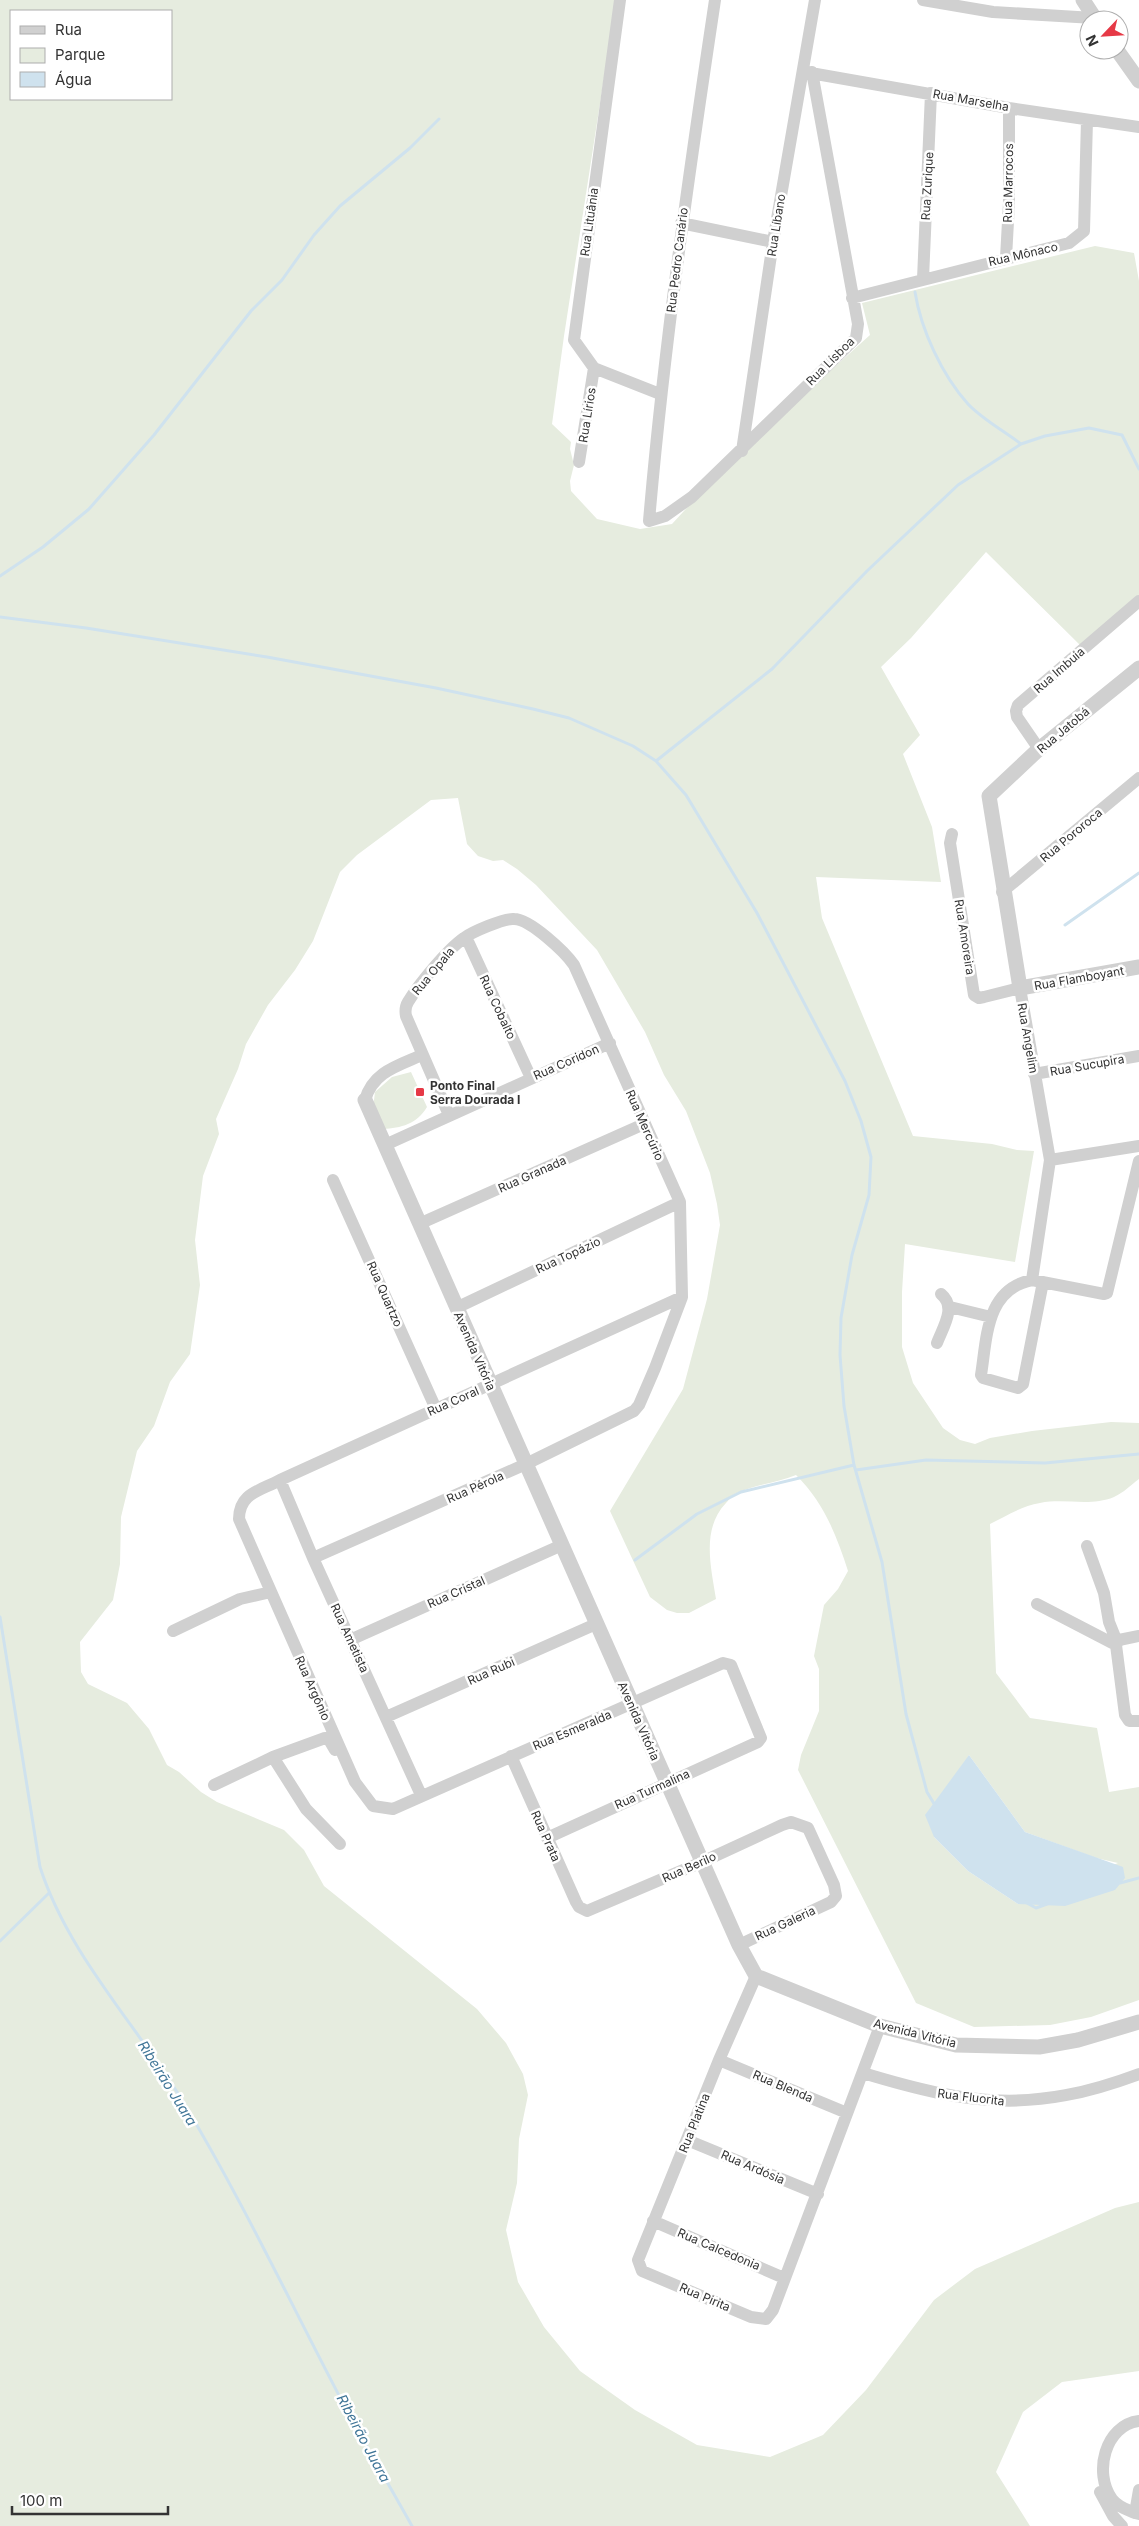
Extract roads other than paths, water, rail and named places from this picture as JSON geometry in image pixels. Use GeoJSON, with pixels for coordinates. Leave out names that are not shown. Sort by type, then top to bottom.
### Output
{"type":"FeatureCollection","features":[{"type":"Feature","properties":{"kind":"street","name":"Rua Lituânia"},"geometry":{"type":"LineString","coordinates":[[620,0],[573,335],[576,347],[594,368],[660,394]]}},
{"type":"Feature","properties":{"kind":"street","name":"Rua Pedro Canário"},"geometry":{"type":"LineString","coordinates":[[648,521],[660,394],[681,223],[714,0]]}},
{"type":"Feature","properties":{"kind":"street","name":"Rua Líbano"},"geometry":{"type":"LineString","coordinates":[[742,450],[773,242],[807,72],[815,0]]}},
{"type":"Feature","properties":{"kind":"street"},"geometry":{"type":"LineString","coordinates":[[923,0],[1079,17]]}},
{"type":"Feature","properties":{"kind":"street"},"geometry":{"type":"LineString","coordinates":[[1124,60],[1139,81]]}},
{"type":"Feature","properties":{"kind":"street","name":"Rua Marselha"},"geometry":{"type":"LineString","coordinates":[[807,72],[1009,108],[1139,127]]}},
{"type":"Feature","properties":{"kind":"street","name":"Rua Lísboa"},"geometry":{"type":"LineString","coordinates":[[648,521],[666,516],[692,497],[856,338],[858,324],[807,72]]}},
{"type":"Feature","properties":{"kind":"street","name":"Rua Zurique"},"geometry":{"type":"LineString","coordinates":[[923,278],[931,93]]}},
{"type":"Feature","properties":{"kind":"street","name":"Rua Marrocos"},"geometry":{"type":"LineString","coordinates":[[1006,258],[1009,203],[1009,108]]}},
{"type":"Feature","properties":{"kind":"street","name":"Rua Mônaco"},"geometry":{"type":"LineString","coordinates":[[852,298],[923,278],[1069,243],[1084,231],[1088,120]]}},
{"type":"Feature","properties":{"kind":"street"},"geometry":{"type":"LineString","coordinates":[[681,223],[773,242]]}},
{"type":"Feature","properties":{"kind":"street","name":"Rua Lírios"},"geometry":{"type":"LineString","coordinates":[[579,462],[594,368]]}},
{"type":"Feature","properties":{"kind":"street","name":"Rua Imbuia"},"geometry":{"type":"LineString","coordinates":[[1039,749],[1018,717],[1016,711],[1018,705],[1139,601]]}},
{"type":"Feature","properties":{"kind":"street","name":"Rua Jatobá"},"geometry":{"type":"LineString","coordinates":[[989,796],[1039,749],[1139,668]]}},
{"type":"Feature","properties":{"kind":"street","name":"Rua Pororoca"},"geometry":{"type":"LineString","coordinates":[[1002,892],[1139,778]]}},
{"type":"Feature","properties":{"kind":"street","name":"Rua Angelim"},"geometry":{"type":"LineString","coordinates":[[989,796],[1002,892],[1050,1160],[1038,1281],[1022,1384],[1018,1388],[983,1378],[980,1375],[990,1317]]}},
{"type":"Feature","properties":{"kind":"street","name":"Rua Amoreira"},"geometry":{"type":"LineString","coordinates":[[952,834],[950,843],[974,995],[979,998],[1020,988]]}},
{"type":"Feature","properties":{"kind":"street","name":"Rua Mercúrio"},"geometry":{"type":"LineString","coordinates":[[466,937],[514,919],[522,921],[554,942],[574,964],[680,1202],[682,1297],[655,1368],[639,1405],[634,1411]]}},
{"type":"Feature","properties":{"kind":"street","name":"Rua Opala"},"geometry":{"type":"LineString","coordinates":[[422,1055],[405,1009],[407,1002],[452,947],[466,937]]}},
{"type":"Feature","properties":{"kind":"street","name":"Rua Cobalto"},"geometry":{"type":"LineString","coordinates":[[466,937],[531,1078]]}},
{"type":"Feature","properties":{"kind":"street","name":"Rua Flamboyant"},"geometry":{"type":"LineString","coordinates":[[1020,988],[1139,966]]}},
{"type":"Feature","properties":{"kind":"street","name":"Rua Coridon"},"geometry":{"type":"LineString","coordinates":[[385,1145],[610,1043]]}},
{"type":"Feature","properties":{"kind":"street"},"geometry":{"type":"LineString","coordinates":[[365,1100],[368,1088],[375,1078],[385,1071],[422,1055],[449,1115]]}},
{"type":"Feature","properties":{"kind":"street","name":"Rua Sucupira"},"geometry":{"type":"LineString","coordinates":[[1034,1074],[1139,1056]]}},
{"type":"Feature","properties":{"kind":"street","name":"Avenida Vitória"},"geometry":{"type":"LineString","coordinates":[[365,1100],[666,1782],[739,1945],[756,1976],[880,2026],[956,2045],[1039,2047],[1078,2040],[1139,2022]]}},
{"type":"Feature","properties":{"kind":"street","name":"Rua Granada"},"geometry":{"type":"LineString","coordinates":[[419,1224],[644,1124]]}},
{"type":"Feature","properties":{"kind":"street"},"geometry":{"type":"LineString","coordinates":[[1050,1160],[1139,1146]]}},
{"type":"Feature","properties":{"kind":"street"},"geometry":{"type":"LineString","coordinates":[[950,1307],[990,1317],[995,1303],[1021,1282],[1038,1281],[1104,1294],[1108,1293],[1139,1161]]}},
{"type":"Feature","properties":{"kind":"street","name":"Rua Quartzo"},"geometry":{"type":"LineString","coordinates":[[333,1180],[436,1408]]}},
{"type":"Feature","properties":{"kind":"street","name":"Rua Topázio"},"geometry":{"type":"LineString","coordinates":[[456,1308],[680,1202]]}},
{"type":"Feature","properties":{"kind":"street"},"geometry":{"type":"LineString","coordinates":[[937,1343],[950,1307],[947,1299],[941,1294]]}},
{"type":"Feature","properties":{"kind":"street","name":"Rua Coral"},"geometry":{"type":"LineString","coordinates":[[239,1519],[239,1508],[243,1499],[280,1480],[682,1297]]}},
{"type":"Feature","properties":{"kind":"street","name":"Rua Pérola"},"geometry":{"type":"LineString","coordinates":[[313,1558],[526,1464],[634,1411]]}},
{"type":"Feature","properties":{"kind":"street","name":"Rua Ametista"},"geometry":{"type":"LineString","coordinates":[[280,1480],[313,1558],[422,1795]]}},
{"type":"Feature","properties":{"kind":"street","name":"Rua Argônio"},"geometry":{"type":"LineString","coordinates":[[239,1519],[355,1782],[373,1806],[394,1809],[422,1795]]}},
{"type":"Feature","properties":{"kind":"street","name":"Rua Cristal"},"geometry":{"type":"LineString","coordinates":[[350,1640],[562,1545]]}},
{"type":"Feature","properties":{"kind":"street"},"geometry":{"type":"LineString","coordinates":[[1087,1546],[1104,1593],[1109,1622],[1117,1642],[1125,1714],[1134,1721]]}},
{"type":"Feature","properties":{"kind":"street"},"geometry":{"type":"LineString","coordinates":[[173,1631],[240,1599],[271,1592]]}},
{"type":"Feature","properties":{"kind":"street"},"geometry":{"type":"LineString","coordinates":[[1037,1604],[1117,1642],[1139,1636]]}},
{"type":"Feature","properties":{"kind":"street","name":"Rua Rubi"},"geometry":{"type":"LineString","coordinates":[[386,1717],[596,1624]]}},
{"type":"Feature","properties":{"kind":"street","name":"Rua Esmeralda"},"geometry":{"type":"LineString","coordinates":[[422,1795],[723,1663],[729,1664],[733,1669],[760,1733],[758,1742]]}},
{"type":"Feature","properties":{"kind":"street"},"geometry":{"type":"LineString","coordinates":[[214,1785],[273,1757],[327,1738],[355,1782]]}},
{"type":"Feature","properties":{"kind":"street","name":"Rua Turmalina"},"geometry":{"type":"LineString","coordinates":[[547,1838],[666,1782],[758,1742]]}},
{"type":"Feature","properties":{"kind":"street","name":"Rua Prata"},"geometry":{"type":"LineString","coordinates":[[511,1756],[576,1902],[579,1907],[588,1911]]}},
{"type":"Feature","properties":{"kind":"street"},"geometry":{"type":"LineString","coordinates":[[273,1757],[306,1809],[340,1844]]}},
{"type":"Feature","properties":{"kind":"street","name":"Rua Berilo"},"geometry":{"type":"LineString","coordinates":[[588,1911],[791,1822],[803,1825],[814,1838],[836,1892],[831,1902]]}},
{"type":"Feature","properties":{"kind":"street","name":"Rua Galeria"},"geometry":{"type":"LineString","coordinates":[[739,1945],[831,1902]]}},
{"type":"Feature","properties":{"kind":"street","name":"Rua Platina"},"geometry":{"type":"LineString","coordinates":[[642,2270],[638,2260],[653,2221],[719,2060],[756,1976]]}},
{"type":"Feature","properties":{"kind":"street"},"geometry":{"type":"LineString","coordinates":[[784,2278],[818,2194],[880,2026]]}},
{"type":"Feature","properties":{"kind":"street","name":"Rua Blenda"},"geometry":{"type":"LineString","coordinates":[[719,2060],[847,2113]]}},
{"type":"Feature","properties":{"kind":"street","name":"Rua Fluorita"},"geometry":{"type":"LineString","coordinates":[[863,2072],[919,2090],[995,2102],[1030,2101],[1079,2093],[1139,2074]]}},
{"type":"Feature","properties":{"kind":"street","name":"Rua Ardósia"},"geometry":{"type":"LineString","coordinates":[[687,2140],[818,2194]]}},
{"type":"Feature","properties":{"kind":"street","name":"Rua Calcedonia"},"geometry":{"type":"LineString","coordinates":[[653,2221],[784,2278]]}},
{"type":"Feature","properties":{"kind":"street","name":"Rua Pirita"},"geometry":{"type":"LineString","coordinates":[[642,2270],[759,2320],[768,2318],[784,2278]]}},
{"type":"Feature","properties":{"kind":"street"},"geometry":{"type":"LineString","coordinates":[[1122,2526],[1113,2516],[1098,2487],[1096,2476],[1102,2457],[1114,2435],[1127,2424],[1139,2421]]}},
{"type":"Feature","properties":{"kind":"street"},"geometry":{"type":"LineString","coordinates":[[1102,2457],[1103,2477],[1107,2490],[1121,2508],[1137,2513],[1139,2490]]}},
{"type":"Feature","properties":{"kind":"water"},"geometry":{"type":"Polygon","coordinates":[[[969,1755],[1025,1832],[1123,1867],[1125,1878],[1115,1890],[1065,1906],[1018,1904],[968,1871],[934,1837],[925,1815],[969,1755]]]}},
{"type":"Feature","properties":{"kind":"waterway"},"geometry":{"type":"LineString","coordinates":[[0,576],[43,547],[89,509],[154,435],[251,311],[282,280],[314,235],[340,206],[410,148],[439,119]]}},
{"type":"Feature","properties":{"kind":"waterway"},"geometry":{"type":"LineString","coordinates":[[915,292],[922,321],[941,366],[950,380],[968,404],[980,415],[1021,444]]}},
{"type":"Feature","properties":{"kind":"waterway"},"geometry":{"type":"LineString","coordinates":[[656,761],[772,669],[867,571],[958,485],[1021,444],[1045,436],[1089,428],[1122,435],[1139,469]]}},
{"type":"Feature","properties":{"kind":"waterway"},"geometry":{"type":"LineString","coordinates":[[0,617],[86,628],[267,657],[436,688],[569,718],[633,746],[656,761],[686,795],[757,913],[845,1081],[861,1121],[871,1157],[869,1195],[852,1255],[841,1318],[840,1355],[844,1406],[854,1465],[882,1562],[906,1714],[927,1792],[936,1807]]}},
{"type":"Feature","properties":{"kind":"waterway"},"geometry":{"type":"LineString","coordinates":[[1065,925],[1139,873]]}},
{"type":"Feature","properties":{"kind":"waterway"},"geometry":{"type":"LineString","coordinates":[[856,1470],[926,1460],[1045,1463],[1139,1454]]}},
{"type":"Feature","properties":{"kind":"waterway"},"geometry":{"type":"LineString","coordinates":[[635,1560],[697,1514],[741,1492],[854,1465]]}},
{"type":"Feature","properties":{"kind":"waterway","name":"Ribeirão Juara"},"geometry":{"type":"LineString","coordinates":[[0,1617],[40,1867],[52,1899],[85,1959],[164,2071],[204,2137],[245,2212],[343,2403],[412,2526]]}},
{"type":"Feature","properties":{"kind":"waterway"},"geometry":{"type":"LineString","coordinates":[[1120,1883],[1139,1878]]}},
{"type":"Feature","properties":{"kind":"waterway"},"geometry":{"type":"LineString","coordinates":[[0,1941],[49,1893]]}},
{"type":"Feature","properties":{"kind":"waterway"},"geometry":{"type":"LineString","coordinates":[[1025,1902],[1036,1908],[1047,1904]]}},
{"type":"Feature","properties":{"kind":"place","name":"Ponto Final Serra Dourada I"},"geometry":{"type":"Point","coordinates":[420,1092]}}]}
